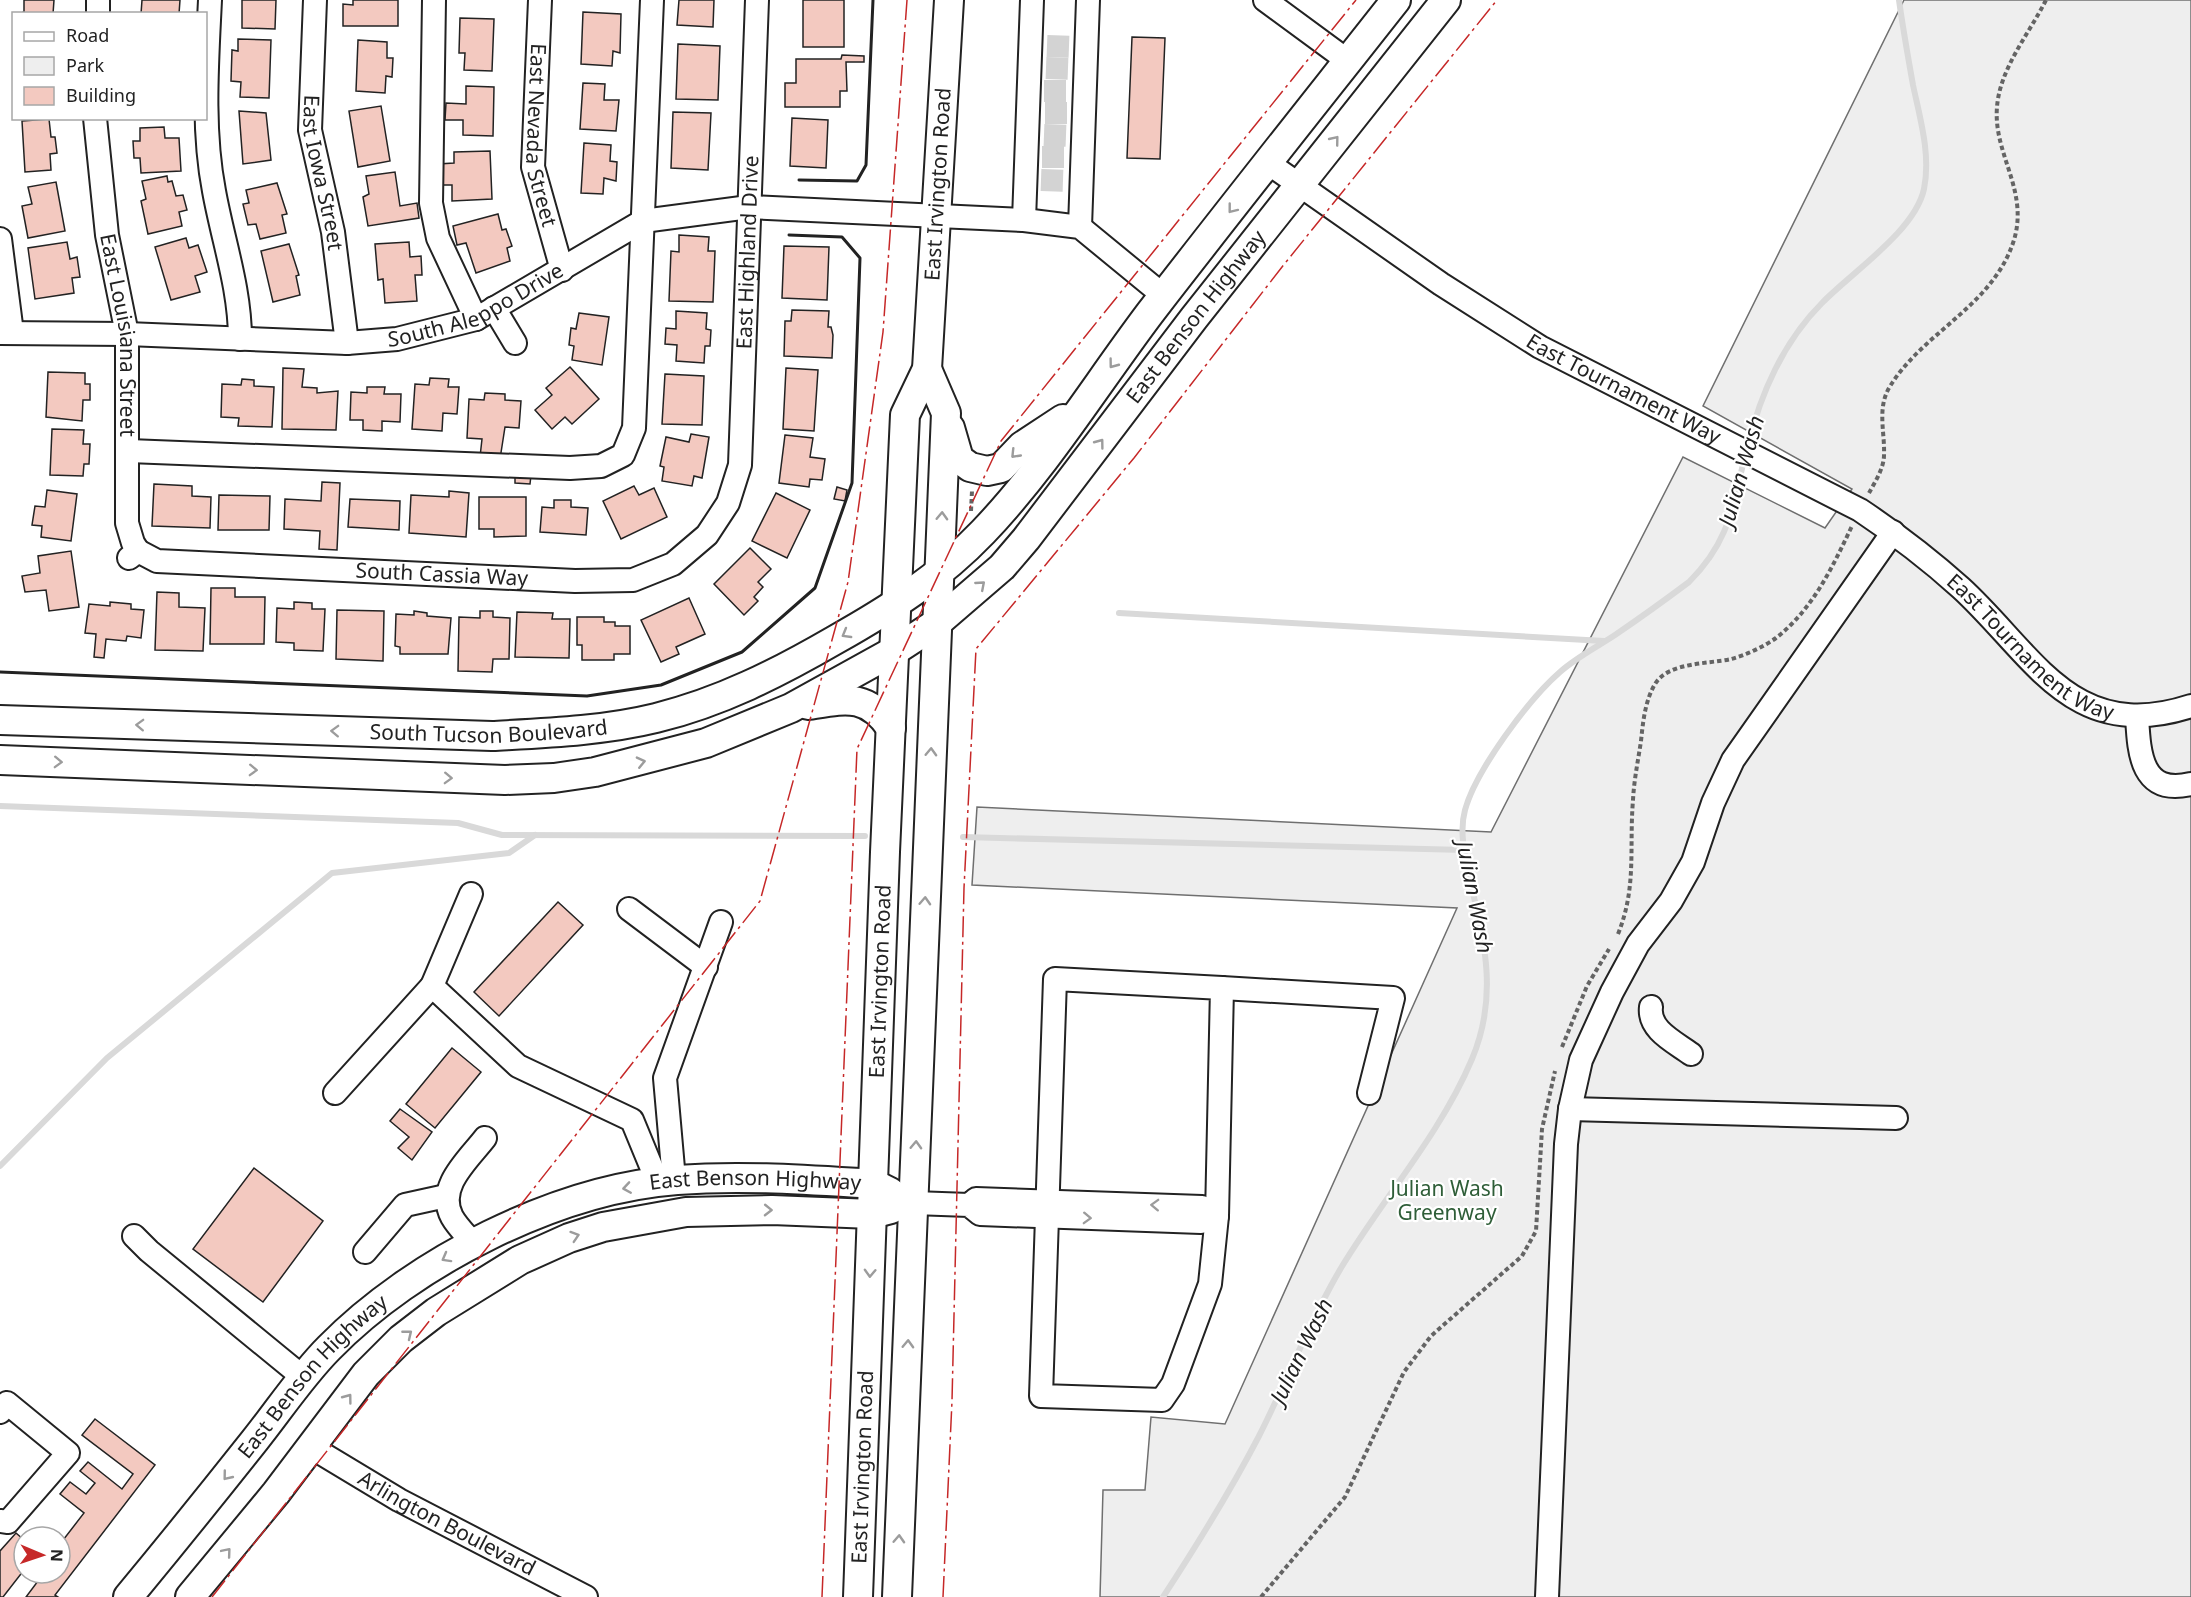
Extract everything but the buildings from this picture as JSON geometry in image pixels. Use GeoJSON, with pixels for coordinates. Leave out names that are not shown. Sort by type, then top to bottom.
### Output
{"type":"FeatureCollection","features":[{"type":"Feature","properties":{"kind":"main road","name":"East Irvington Road"},"geometry":{"type":"LineString","coordinates":[[858,1597],[885,852],[905,415],[927,369],[949,0]]}},
{"type":"Feature","properties":{"kind":"main road","name":"East Benson Highway"},"geometry":{"type":"LineString","coordinates":[[939,574],[983,531],[1396,0]]}},
{"type":"Feature","properties":{"kind":"main road","name":"East Benson Highway"},"geometry":{"type":"LineString","coordinates":[[937,623],[1002,567],[1026,539],[1446,0]]}},
{"type":"Feature","properties":{"kind":"main road","name":"East Irvington Road"},"geometry":{"type":"LineString","coordinates":[[897,1597],[946,413],[927,369]]}},
{"type":"Feature","properties":{"kind":"main road"},"geometry":{"type":"LineString","coordinates":[[946,413],[959,459],[970,466],[987,471],[1001,468],[1022,446],[1080,408]]}},
{"type":"Feature","properties":{"kind":"main road","name":"South Tucson Boulevard"},"geometry":{"type":"LineString","coordinates":[[0,720],[492,736],[593,728],[654,718],[731,694],[779,673],[896,605],[939,574]]}},
{"type":"Feature","properties":{"kind":"main road","name":"South Tucson Boulevard"},"geometry":{"type":"LineString","coordinates":[[0,760],[505,780],[554,778],[595,772],[706,743],[791,708],[894,651],[937,623]]}},
{"type":"Feature","properties":{"kind":"main road"},"geometry":{"type":"LineString","coordinates":[[791,708],[843,699],[858,701],[880,712],[891,728]]}},
{"type":"Feature","properties":{"kind":"main road","name":"East Benson Highway"},"geometry":{"type":"LineString","coordinates":[[128,1597],[328,1348],[366,1314],[430,1267],[473,1243],[568,1205],[614,1190],[666,1181],[739,1176],[874,1184],[914,1203]]}},
{"type":"Feature","properties":{"kind":"main road","name":"East Benson Highway"},"geometry":{"type":"LineString","coordinates":[[190,1597],[311,1447],[366,1374],[401,1339],[474,1286],[520,1260],[569,1238],[603,1227],[686,1212],[772,1210],[873,1214],[914,1203]]}},
{"type":"Feature","properties":{"kind":"street"},"geometry":{"type":"LineString","coordinates":[[207,74],[210,0]]}},
{"type":"Feature","properties":{"kind":"street","name":"East Iowa Street"},"geometry":{"type":"LineString","coordinates":[[315,0],[310,130],[333,232],[347,343]]}},
{"type":"Feature","properties":{"kind":"street"},"geometry":{"type":"LineString","coordinates":[[434,0],[431,202],[438,238],[485,314],[515,343]]}},
{"type":"Feature","properties":{"kind":"street","name":"East Nevada Street"},"geometry":{"type":"LineString","coordinates":[[540,0],[533,167],[562,270]]}},
{"type":"Feature","properties":{"kind":"street"},"geometry":{"type":"LineString","coordinates":[[129,452],[570,468],[602,466],[623,455],[634,428],[652,0]]}},
{"type":"Feature","properties":{"kind":"street","name":"East Highland Drive"},"geometry":{"type":"LineString","coordinates":[[728,503],[740,465],[757,0]]}},
{"type":"Feature","properties":{"kind":"street"},"geometry":{"type":"LineString","coordinates":[[1024,220],[1033,180],[1036,124],[1038,57],[1032,0]]}},
{"type":"Feature","properties":{"kind":"street"},"geometry":{"type":"LineString","coordinates":[[1088,0],[1079,80],[1076,181],[1080,227],[1164,296]]}},
{"type":"Feature","properties":{"kind":"street"},"geometry":{"type":"LineString","coordinates":[[1265,0],[1348,61]]}},
{"type":"Feature","properties":{"kind":"street"},"geometry":{"type":"LineString","coordinates":[[207,112],[213,189],[240,305],[240,339]]}},
{"type":"Feature","properties":{"kind":"street","name":"East Louisiana Street"},"geometry":{"type":"LineString","coordinates":[[95,120],[106,235],[127,334],[129,452],[127,523],[134,554]]}},
{"type":"Feature","properties":{"kind":"street","name":"East Tournament Way"},"geometry":{"type":"LineString","coordinates":[[1268,163],[1441,284],[1540,347],[1860,510],[1893,532],[1962,590],[2047,679],[2075,699],[2107,710],[2137,716],[2164,715],[2191,706]]}},
{"type":"Feature","properties":{"kind":"street","name":"South Aleppo Drive"},"geometry":{"type":"LineString","coordinates":[[6,333],[127,334],[347,343],[397,339],[485,314],[643,221],[749,207],[1024,220],[1080,227]]}},
{"type":"Feature","properties":{"kind":"street"},"geometry":{"type":"LineString","coordinates":[[0,239],[6,333]]}},
{"type":"Feature","properties":{"kind":"street","name":"South Cassia Way"},"geometry":{"type":"LineString","coordinates":[[134,554],[157,561],[563,580],[633,580],[673,564],[707,535],[728,503]]}},
{"type":"Feature","properties":{"kind":"street"},"geometry":{"type":"LineString","coordinates":[[1547,1597],[1570,1110],[1581,1060],[1612,992],[1638,944],[1671,901],[1693,862],[1713,803],[1733,760],[1893,532]]}},
{"type":"Feature","properties":{"kind":"street"},"geometry":{"type":"LineString","coordinates":[[2137,716],[2139,753],[2144,768],[2155,779],[2169,784],[2191,784]]}},
{"type":"Feature","properties":{"kind":"street"},"geometry":{"type":"LineString","coordinates":[[335,1093],[432,986],[471,894]]}},
{"type":"Feature","properties":{"kind":"street"},"geometry":{"type":"LineString","coordinates":[[629,909],[706,967]]}},
{"type":"Feature","properties":{"kind":"street"},"geometry":{"type":"LineString","coordinates":[[666,1181],[665,1078],[721,922]]}},
{"type":"Feature","properties":{"kind":"street"},"geometry":{"type":"LineString","coordinates":[[1222,988],[1216,1216],[1210,1284],[1173,1384],[1161,1400],[1041,1396],[1055,979],[1222,988],[1393,998],[1369,1093]]}},
{"type":"Feature","properties":{"kind":"street"},"geometry":{"type":"LineString","coordinates":[[432,986],[518,1065],[633,1120],[666,1181]]}},
{"type":"Feature","properties":{"kind":"street"},"geometry":{"type":"LineString","coordinates":[[1651,1007],[1650,1017],[1653,1025],[1691,1054]]}},
{"type":"Feature","properties":{"kind":"street"},"geometry":{"type":"LineString","coordinates":[[1570,1110],[1896,1118]]}},
{"type":"Feature","properties":{"kind":"street"},"geometry":{"type":"LineString","coordinates":[[473,1243],[452,1216],[446,1196],[453,1178],[485,1138]]}},
{"type":"Feature","properties":{"kind":"street"},"geometry":{"type":"LineString","coordinates":[[365,1252],[405,1205],[446,1196]]}},
{"type":"Feature","properties":{"kind":"street"},"geometry":{"type":"LineString","coordinates":[[914,1203],[969,1205],[976,1199],[1049,1209],[1202,1207],[1216,1216]]}},
{"type":"Feature","properties":{"kind":"street"},"geometry":{"type":"LineString","coordinates":[[134,1236],[157,1258],[304,1378]]}},
{"type":"Feature","properties":{"kind":"street"},"geometry":{"type":"LineString","coordinates":[[0,1412],[7,1403],[68,1453],[8,1522],[0,1521]]}},
{"type":"Feature","properties":{"kind":"street","name":"Arlington Boulevard"},"geometry":{"type":"LineString","coordinates":[[311,1447],[399,1500],[586,1597]]}},
{"type":"Feature","properties":{"kind":"path"},"geometry":{"type":"LineString","coordinates":[[1617,936],[1628,909],[1632,874],[1633,800],[1645,712],[1656,682],[1670,672],[1733,658],[1776,638],[1805,611],[1829,573],[1884,457],[1882,404],[1888,389],[1906,364],[1984,292],[2014,240],[2018,215],[2016,189],[1997,129],[1997,105],[2007,70],[2046,0]]}},
{"type":"Feature","properties":{"kind":"path"},"geometry":{"type":"LineString","coordinates":[[971,511],[972,490]]}},
{"type":"Feature","properties":{"kind":"path"},"geometry":{"type":"LineString","coordinates":[[1560,1053],[1566,1031],[1587,986],[1611,946]]}},
{"type":"Feature","properties":{"kind":"path"},"geometry":{"type":"LineString","coordinates":[[1261,1597],[1345,1497],[1404,1372],[1431,1336],[1522,1256],[1536,1231],[1542,1129],[1557,1065]]}},
{"type":"Feature","properties":{"kind":"green space","name":"Julian Wash Greenway"},"geometry":{"type":"Polygon","coordinates":[[[1904,0],[2191,0],[2191,1597],[1100,1597],[1103,1490],[1145,1490],[1151,1417],[1225,1424],[1457,908],[972,885],[977,807],[1491,832],[1683,457],[1825,528],[1852,489],[1703,406],[1904,0]]]}},
{"type":"Feature","properties":{"kind":"waterway","name":"Julian Wash"},"geometry":{"type":"LineString","coordinates":[[1748,446],[1759,407],[1775,369],[1796,334],[1822,303],[1896,235],[1918,205],[1924,189],[1926,176],[1924,137],[1899,0]]}},
{"type":"Feature","properties":{"kind":"waterway","name":"Julian Wash"},"geometry":{"type":"LineString","coordinates":[[1163,1597],[1248,1457],[1341,1268],[1428,1140],[1459,1087],[1472,1059],[1480,1035],[1487,990],[1484,945],[1464,851],[1463,818],[1480,775],[1505,736],[1547,684],[1573,662],[1689,582],[1702,567],[1713,553],[1727,524],[1745,456]]}},
{"type":"Feature","properties":{"kind":"waterway"},"geometry":{"type":"LineString","coordinates":[[1119,613],[1604,641]]}},
{"type":"Feature","properties":{"kind":"waterway"},"geometry":{"type":"LineString","coordinates":[[0,806],[458,823],[502,835],[865,836]]}},
{"type":"Feature","properties":{"kind":"waterway"},"geometry":{"type":"LineString","coordinates":[[0,1166],[107,1058],[332,873],[509,853],[535,835]]}},
{"type":"Feature","properties":{"kind":"waterway"},"geometry":{"type":"LineString","coordinates":[[963,837],[1464,850]]}},
{"type":"Feature","properties":{"kind":"tunnel"},"geometry":{"type":"LineString","coordinates":[[1047,46],[1074,47]]}},
{"type":"Feature","properties":{"kind":"tunnel"},"geometry":{"type":"LineString","coordinates":[[1046,68],[1074,69]]}},
{"type":"Feature","properties":{"kind":"tunnel"},"geometry":{"type":"LineString","coordinates":[[1044,91],[1072,91]]}},
{"type":"Feature","properties":{"kind":"tunnel"},"geometry":{"type":"LineString","coordinates":[[1045,113],[1071,113]]}},
{"type":"Feature","properties":{"kind":"tunnel"},"geometry":{"type":"LineString","coordinates":[[1044,135],[1071,136]]}},
{"type":"Feature","properties":{"kind":"tunnel"},"geometry":{"type":"LineString","coordinates":[[1042,157],[1070,157]]}},
{"type":"Feature","properties":{"kind":"tunnel"},"geometry":{"type":"LineString","coordinates":[[1041,180],[1070,181]]}},
{"type":"Feature","properties":{"kind":"wall"},"geometry":{"type":"LineString","coordinates":[[799,180],[857,181],[866,165],[873,0]]}},
{"type":"Feature","properties":{"kind":"wall"},"geometry":{"type":"LineString","coordinates":[[0,672],[587,696],[661,685],[742,652],[815,588],[852,483],[860,258],[842,237],[789,235]]}},
{"type":"Feature","properties":{"kind":"power"},"geometry":{"type":"LineString","coordinates":[[212,1597],[760,901],[848,582],[883,332],[907,0]]}},
{"type":"Feature","properties":{"kind":"power"},"geometry":{"type":"LineString","coordinates":[[822,1597],[857,749],[1001,441],[1356,0]]}},
{"type":"Feature","properties":{"kind":"power"},"geometry":{"type":"LineString","coordinates":[[943,1597],[952,1401],[964,888],[976,649],[1134,458],[1282,267],[1497,0]]}}]}
